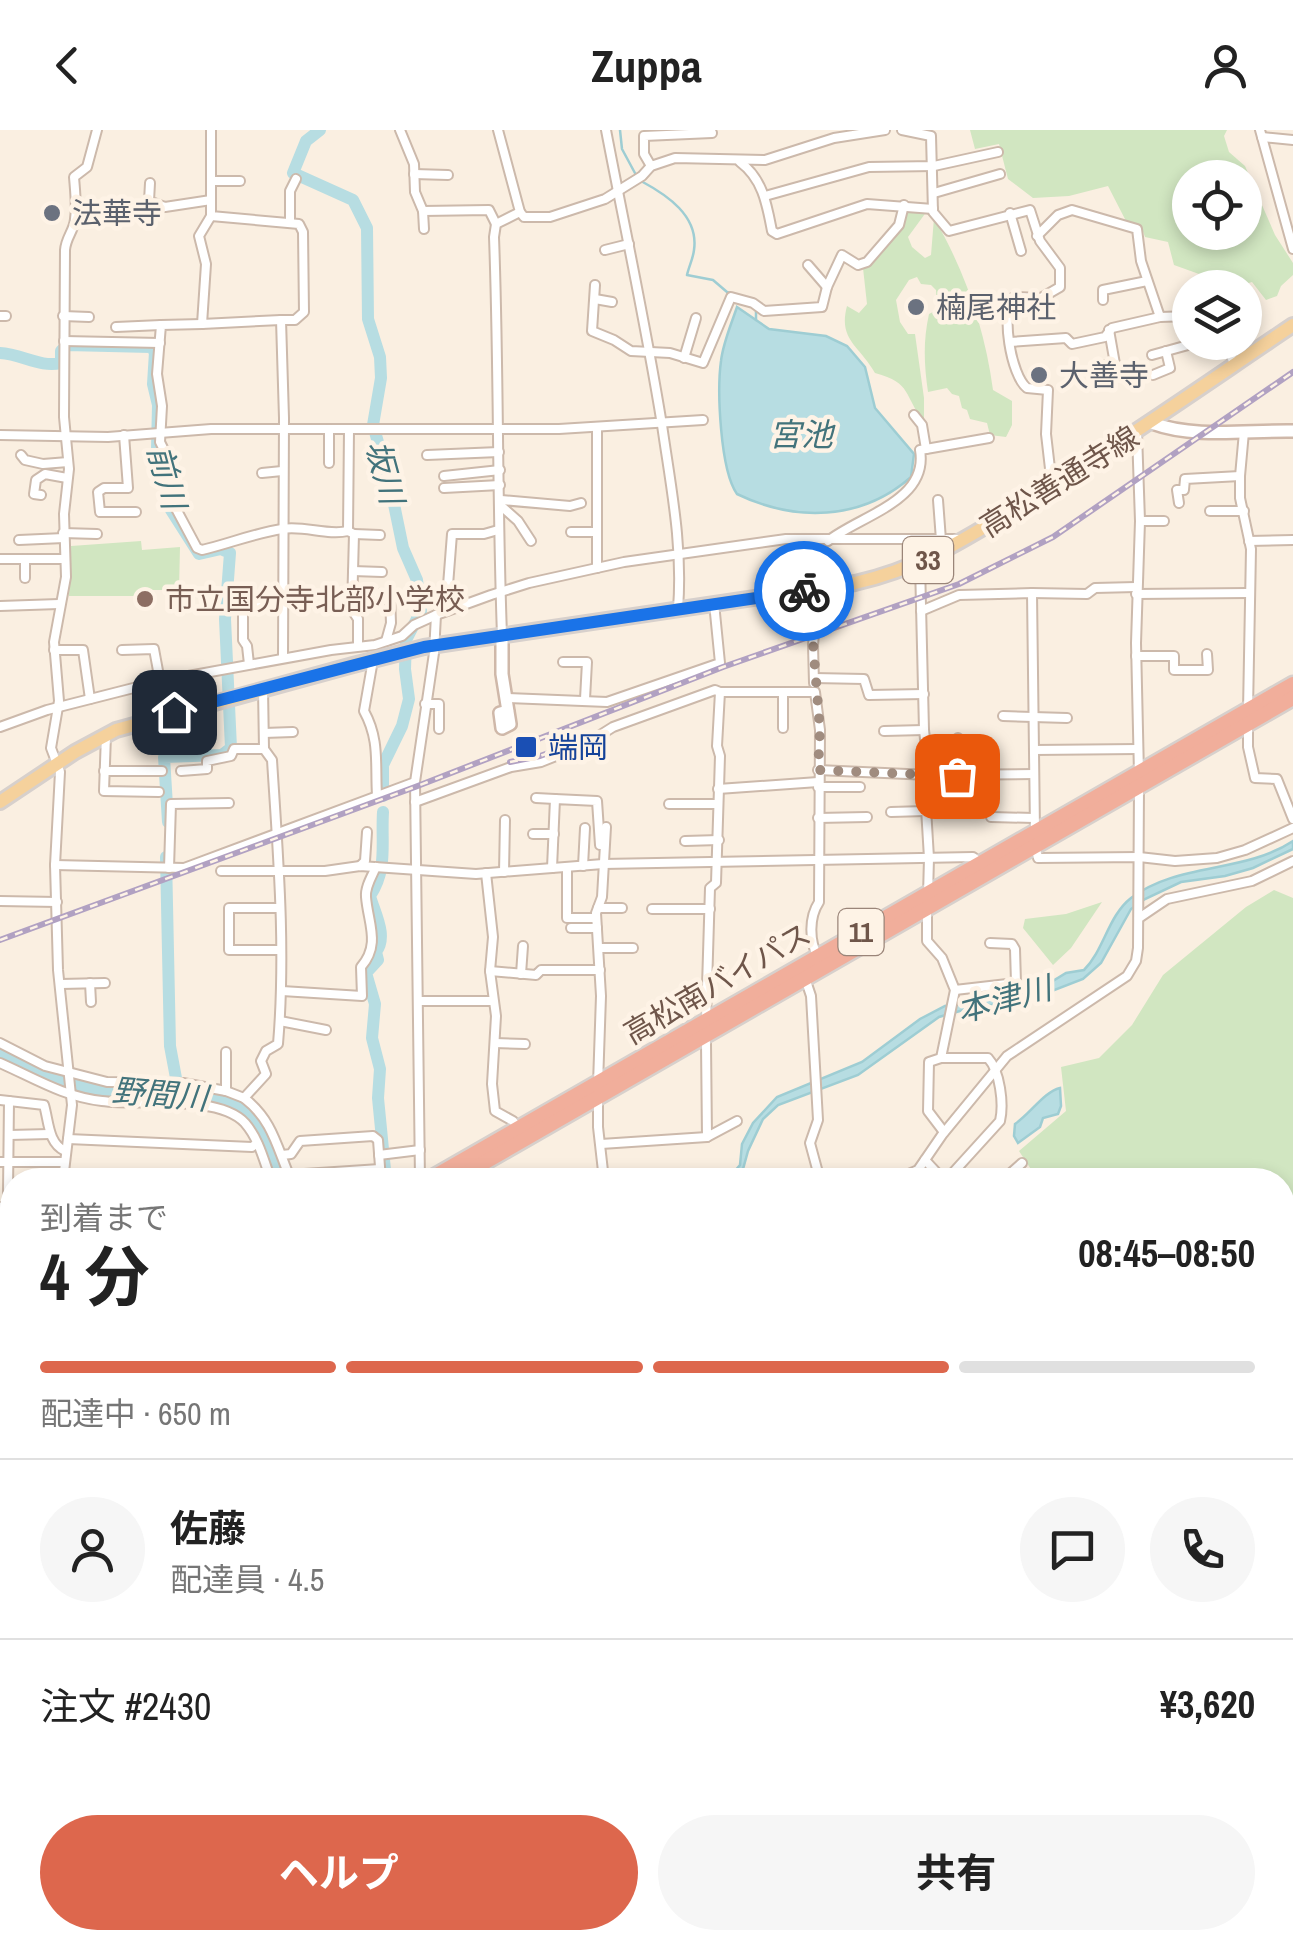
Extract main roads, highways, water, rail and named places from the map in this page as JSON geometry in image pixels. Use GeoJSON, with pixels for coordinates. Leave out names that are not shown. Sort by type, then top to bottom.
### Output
{"type":"FeatureCollection","features":[{"type":"Feature","properties":{"kind":"highway","name":"高松南バイパス"},"geometry":{"type":"LineString","coordinates":[[706,1033],[818,957],[928,900],[1034,831],[1139,779],[1248,716],[1293,684]]}},
{"type":"Feature","properties":{"kind":"highway","name":"高松南バイパス"},"geometry":{"type":"LineString","coordinates":[[1248,716],[1293,698]]}},
{"type":"Feature","properties":{"kind":"highway","name":"高松南バイパス"},"geometry":{"type":"LineString","coordinates":[[449,1168],[805,978],[1034,831]]}},
{"type":"Feature","properties":{"kind":"highway","name":"高松南バイパス"},"geometry":{"type":"LineString","coordinates":[[473,1168],[598,1090]]}},
{"type":"Feature","properties":{"kind":"main road","name":"高松善通寺線"},"geometry":{"type":"LineString","coordinates":[[0,802],[106,734],[166,714],[374,660],[502,635],[818,589],[878,578],[920,564],[1137,433],[1293,325]]}},
{"type":"Feature","properties":{"kind":"main road"},"geometry":{"type":"LineString","coordinates":[[1152,423],[1169,429],[1293,431]]}},
{"type":"Feature","properties":{"kind":"main road"},"geometry":{"type":"LineString","coordinates":[[502,635],[507,705]]}},
{"type":"Feature","properties":{"kind":"water","name":"宮池"},"geometry":{"type":"Polygon","coordinates":[[[737,307],[769,329],[826,336],[847,346],[865,367],[875,408],[914,454],[911,477],[871,502],[827,512],[782,509],[737,494],[723,449],[719,391],[722,354],[737,307]]]}},
{"type":"Feature","properties":{"kind":"water","name":"本津川"},"geometry":{"type":"Polygon","coordinates":[[[1293,841],[1293,849],[1253,868],[1181,882],[1145,899],[1131,909],[1101,963],[1083,979],[1026,1001],[974,1007],[939,1017],[858,1075],[778,1105],[763,1119],[743,1168],[737,1168],[742,1144],[753,1123],[777,1097],[862,1062],[920,1019],[945,1006],[1022,993],[1043,987],[1066,973],[1084,970],[1123,905],[1149,887],[1274,851],[1293,841]]]}},
{"type":"Feature","properties":{"kind":"water"},"geometry":{"type":"Polygon","coordinates":[[[1060,1088],[1058,1114],[1043,1118],[1040,1127],[1018,1143],[1015,1124],[1060,1088]]]}},
{"type":"Feature","properties":{"kind":"waterway","name":"坂川"},"geometry":{"type":"LineString","coordinates":[[320,130],[306,141],[293,173],[353,200],[367,228],[368,319],[380,357],[381,378],[373,425],[403,548],[417,580],[421,611],[406,640],[409,699],[402,726],[383,765],[383,796]]}},
{"type":"Feature","properties":{"kind":"waterway"},"geometry":{"type":"LineString","coordinates":[[620,130],[622,149],[636,175]]}},
{"type":"Feature","properties":{"kind":"waterway"},"geometry":{"type":"LineString","coordinates":[[641,181],[671,200],[691,227],[694,250],[687,275],[713,280],[727,292],[753,300]]}},
{"type":"Feature","properties":{"kind":"waterway"},"geometry":{"type":"LineString","coordinates":[[756,310],[756,320]]}},
{"type":"Feature","properties":{"kind":"waterway","name":"前川"},"geometry":{"type":"LineString","coordinates":[[0,353],[53,364],[61,363],[61,351],[67,345],[151,347],[155,352],[157,449],[167,466],[171,510],[199,554],[221,549],[230,553],[225,619],[231,748],[222,755],[164,757],[168,822]]}},
{"type":"Feature","properties":{"kind":"waterway","name":"坂川"},"geometry":{"type":"LineString","coordinates":[[383,812],[381,866],[370,896],[381,939],[376,952],[378,960],[366,973],[375,1004],[372,1038],[380,1069],[378,1098],[385,1168]]}},
{"type":"Feature","properties":{"kind":"waterway","name":"前川"},"geometry":{"type":"LineString","coordinates":[[166,857],[170,1046],[179,1094]]}},
{"type":"Feature","properties":{"kind":"waterway","name":"野間川"},"geometry":{"type":"LineString","coordinates":[[0,1054],[88,1088],[119,1093],[195,1094],[230,1102],[246,1111],[258,1125],[276,1168]]}},
{"type":"Feature","properties":{"kind":"railway"},"geometry":{"type":"LineString","coordinates":[[0,940],[415,787],[723,667],[959,584],[1053,537],[1293,372]]}},
{"type":"Feature","properties":{"kind":"railway"},"geometry":{"type":"LineString","coordinates":[[510,762],[587,739]]}},
{"type":"Feature","properties":{"kind":"place","name":"法華寺"},"geometry":{"type":"Point","coordinates":[52,213]}},
{"type":"Feature","properties":{"kind":"place","name":"楠尾神社"},"geometry":{"type":"Point","coordinates":[916,307]}},
{"type":"Feature","properties":{"kind":"place","name":"大善寺"},"geometry":{"type":"Point","coordinates":[1039,375]}},
{"type":"Feature","properties":{"kind":"place","name":"市立国分寺北部小学校"},"geometry":{"type":"Point","coordinates":[145,599]}},
{"type":"Feature","properties":{"kind":"place","name":"端岡"},"geometry":{"type":"Point","coordinates":[526,747]}}]}
